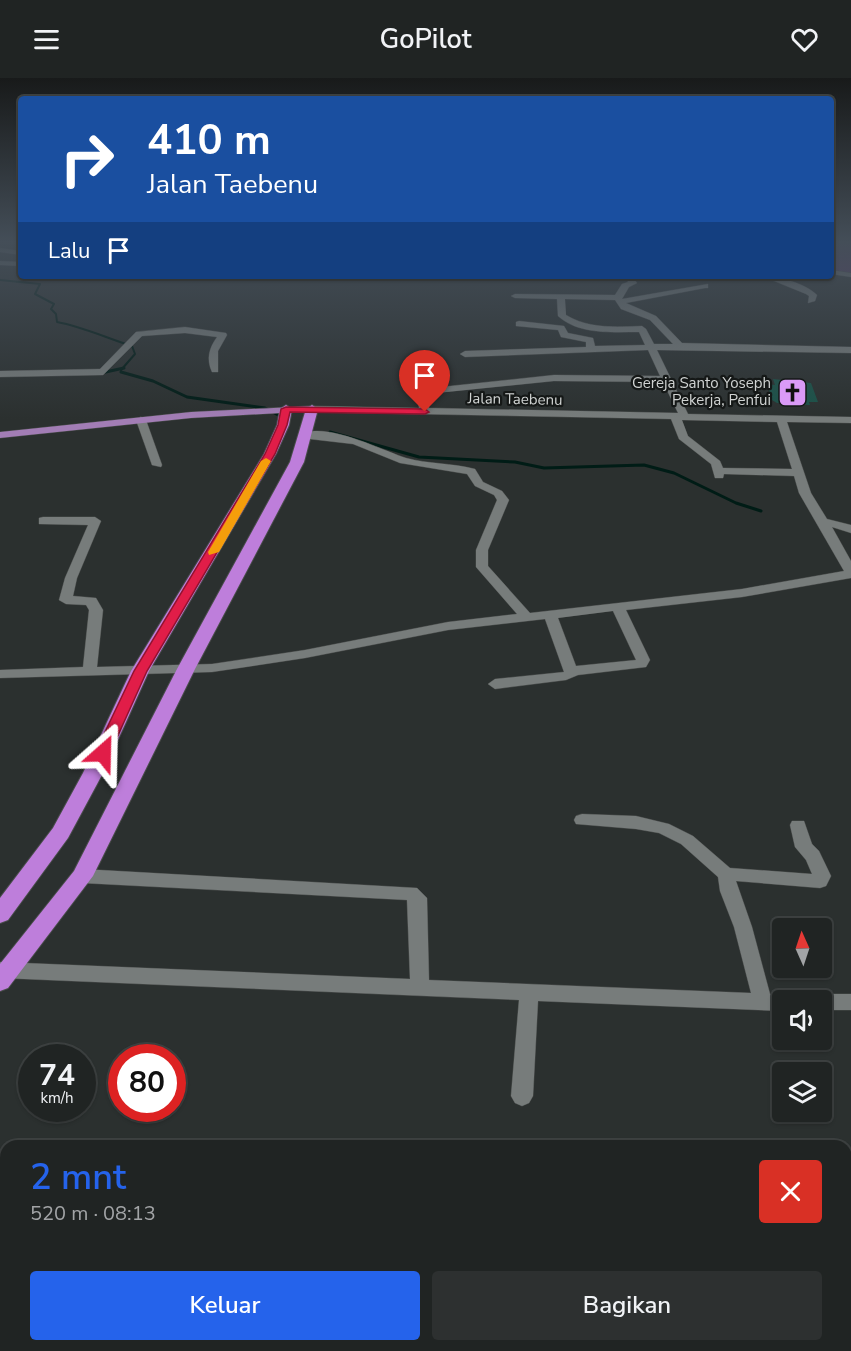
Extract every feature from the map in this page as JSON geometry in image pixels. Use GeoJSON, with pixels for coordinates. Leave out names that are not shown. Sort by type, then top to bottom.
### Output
{"type":"FeatureCollection","features":[{"type":"Feature","properties":{"kind":"highway"},"geometry":{"type":"LineString","coordinates":[[0,914],[61,833],[93,773],[140,671],[265,463],[283,425],[280,409]]}},
{"type":"Feature","properties":{"kind":"highway"},"geometry":{"type":"LineString","coordinates":[[3,974],[82,876],[186,669],[297,462],[312,409]]}},
{"type":"Feature","properties":{"kind":"main road","name":"Jalan Taebenu"},"geometry":{"type":"LineString","coordinates":[[0,435],[246,411],[312,409]]}},
{"type":"Feature","properties":{"kind":"street"},"geometry":{"type":"LineString","coordinates":[[561,300],[562,316],[568,321],[594,328],[642,329],[668,379],[681,418],[683,437],[719,466],[719,474],[799,473]]}},
{"type":"Feature","properties":{"kind":"street"},"geometry":{"type":"LineString","coordinates":[[620,300],[656,320],[680,346]]}},
{"type":"Feature","properties":{"kind":"street"},"geometry":{"type":"LineString","coordinates":[[613,329],[656,320]]}},
{"type":"Feature","properties":{"kind":"street"},"geometry":{"type":"LineString","coordinates":[[519,324],[561,328],[564,335],[590,340],[591,349]]}},
{"type":"Feature","properties":{"kind":"street"},"geometry":{"type":"LineString","coordinates":[[0,374],[105,372],[139,334],[185,330],[221,334],[212,355],[214,370]]}},
{"type":"Feature","properties":{"kind":"street"},"geometry":{"type":"LineString","coordinates":[[465,354],[501,358],[576,353],[591,349],[652,346],[851,350]]}},
{"type":"Feature","properties":{"kind":"street"},"geometry":{"type":"LineString","coordinates":[[425,412],[422,392],[554,378],[668,379]]}},
{"type":"Feature","properties":{"kind":"street","name":"Jalan Taebenu"},"geometry":{"type":"LineString","coordinates":[[312,409],[851,420]]}},
{"type":"Feature","properties":{"kind":"street"},"geometry":{"type":"LineString","coordinates":[[0,674],[212,668],[305,654],[416,630],[789,587],[851,573],[824,521],[805,493],[781,419]]}},
{"type":"Feature","properties":{"kind":"street"},"geometry":{"type":"LineString","coordinates":[[141,420],[157,465]]}},
{"type":"Feature","properties":{"kind":"street"},"geometry":{"type":"LineString","coordinates":[[305,436],[325,436],[355,441],[404,461],[471,471],[479,484],[498,493],[503,500],[480,560],[482,567],[527,617]]}},
{"type":"Feature","properties":{"kind":"street"},"geometry":{"type":"LineString","coordinates":[[43,521],[95,521],[71,578],[66,600],[91,601],[96,610],[90,673]]}},
{"type":"Feature","properties":{"kind":"street"},"geometry":{"type":"LineString","coordinates":[[824,521],[851,529]]}},
{"type":"Feature","properties":{"kind":"street"},"geometry":{"type":"LineString","coordinates":[[571,671],[641,664],[643,660],[618,608]]}},
{"type":"Feature","properties":{"kind":"street"},"geometry":{"type":"LineString","coordinates":[[495,684],[571,675],[550,615]]}},
{"type":"Feature","properties":{"kind":"street"},"geometry":{"type":"LineString","coordinates":[[582,820],[653,825],[671,831],[686,840],[726,874],[820,881],[822,876],[818,866],[804,847],[798,825]]}},
{"type":"Feature","properties":{"kind":"street"},"geometry":{"type":"LineString","coordinates":[[726,874],[729,891],[743,927],[763,1004]]}},
{"type":"Feature","properties":{"kind":"street"},"geometry":{"type":"LineString","coordinates":[[82,876],[411,893],[418,898],[420,912],[420,987]]}},
{"type":"Feature","properties":{"kind":"street"},"geometry":{"type":"LineString","coordinates":[[3,974],[420,987],[529,994],[772,1004]]}},
{"type":"Feature","properties":{"kind":"street"},"geometry":{"type":"LineString","coordinates":[[522,1096],[529,994]]}},
{"type":"Feature","properties":{"kind":"street"},"geometry":{"type":"LineString","coordinates":[[832,1002],[851,1002]]}},
{"type":"Feature","properties":{"kind":"building","name":"Gereja Santo Yoseph Pekerja, Penfui"},"geometry":{"type":"Polygon","coordinates":[[[773,379],[811,383],[818,402],[809,402],[810,405],[777,403],[772,400],[767,384],[775,385],[773,379]]]}},
{"type":"Feature","properties":{"kind":"waterway"},"geometry":{"type":"LineString","coordinates":[[47,300],[54,304],[51,309],[56,314],[57,322],[132,346],[135,354],[122,368]]}},
{"type":"Feature","properties":{"kind":"waterway"},"geometry":{"type":"LineString","coordinates":[[101,373],[122,368]]}},
{"type":"Feature","properties":{"kind":"waterway"},"geometry":{"type":"LineString","coordinates":[[121,372],[153,381],[187,397],[265,408],[282,417]]}},
{"type":"Feature","properties":{"kind":"waterway"},"geometry":{"type":"LineString","coordinates":[[330,432],[419,457],[515,462],[544,468],[644,465],[674,473],[736,503],[761,511]]}},
{"type":"Feature","properties":{"kind":"slow traffic"},"geometry":{"type":"LineString","coordinates":[[213,552],[266,461]]}},
{"type":"Feature","properties":{"kind":"place","name":"Gereja Santo Yoseph Pekerja, Penfui"},"geometry":{"type":"Point","coordinates":[792,392]}},
{"type":"Feature","properties":{"kind":"route"},"geometry":{"type":"LineString","coordinates":[[103,753],[140,671],[228,528],[270,454],[283,425],[286,409],[425,412]]}}]}
